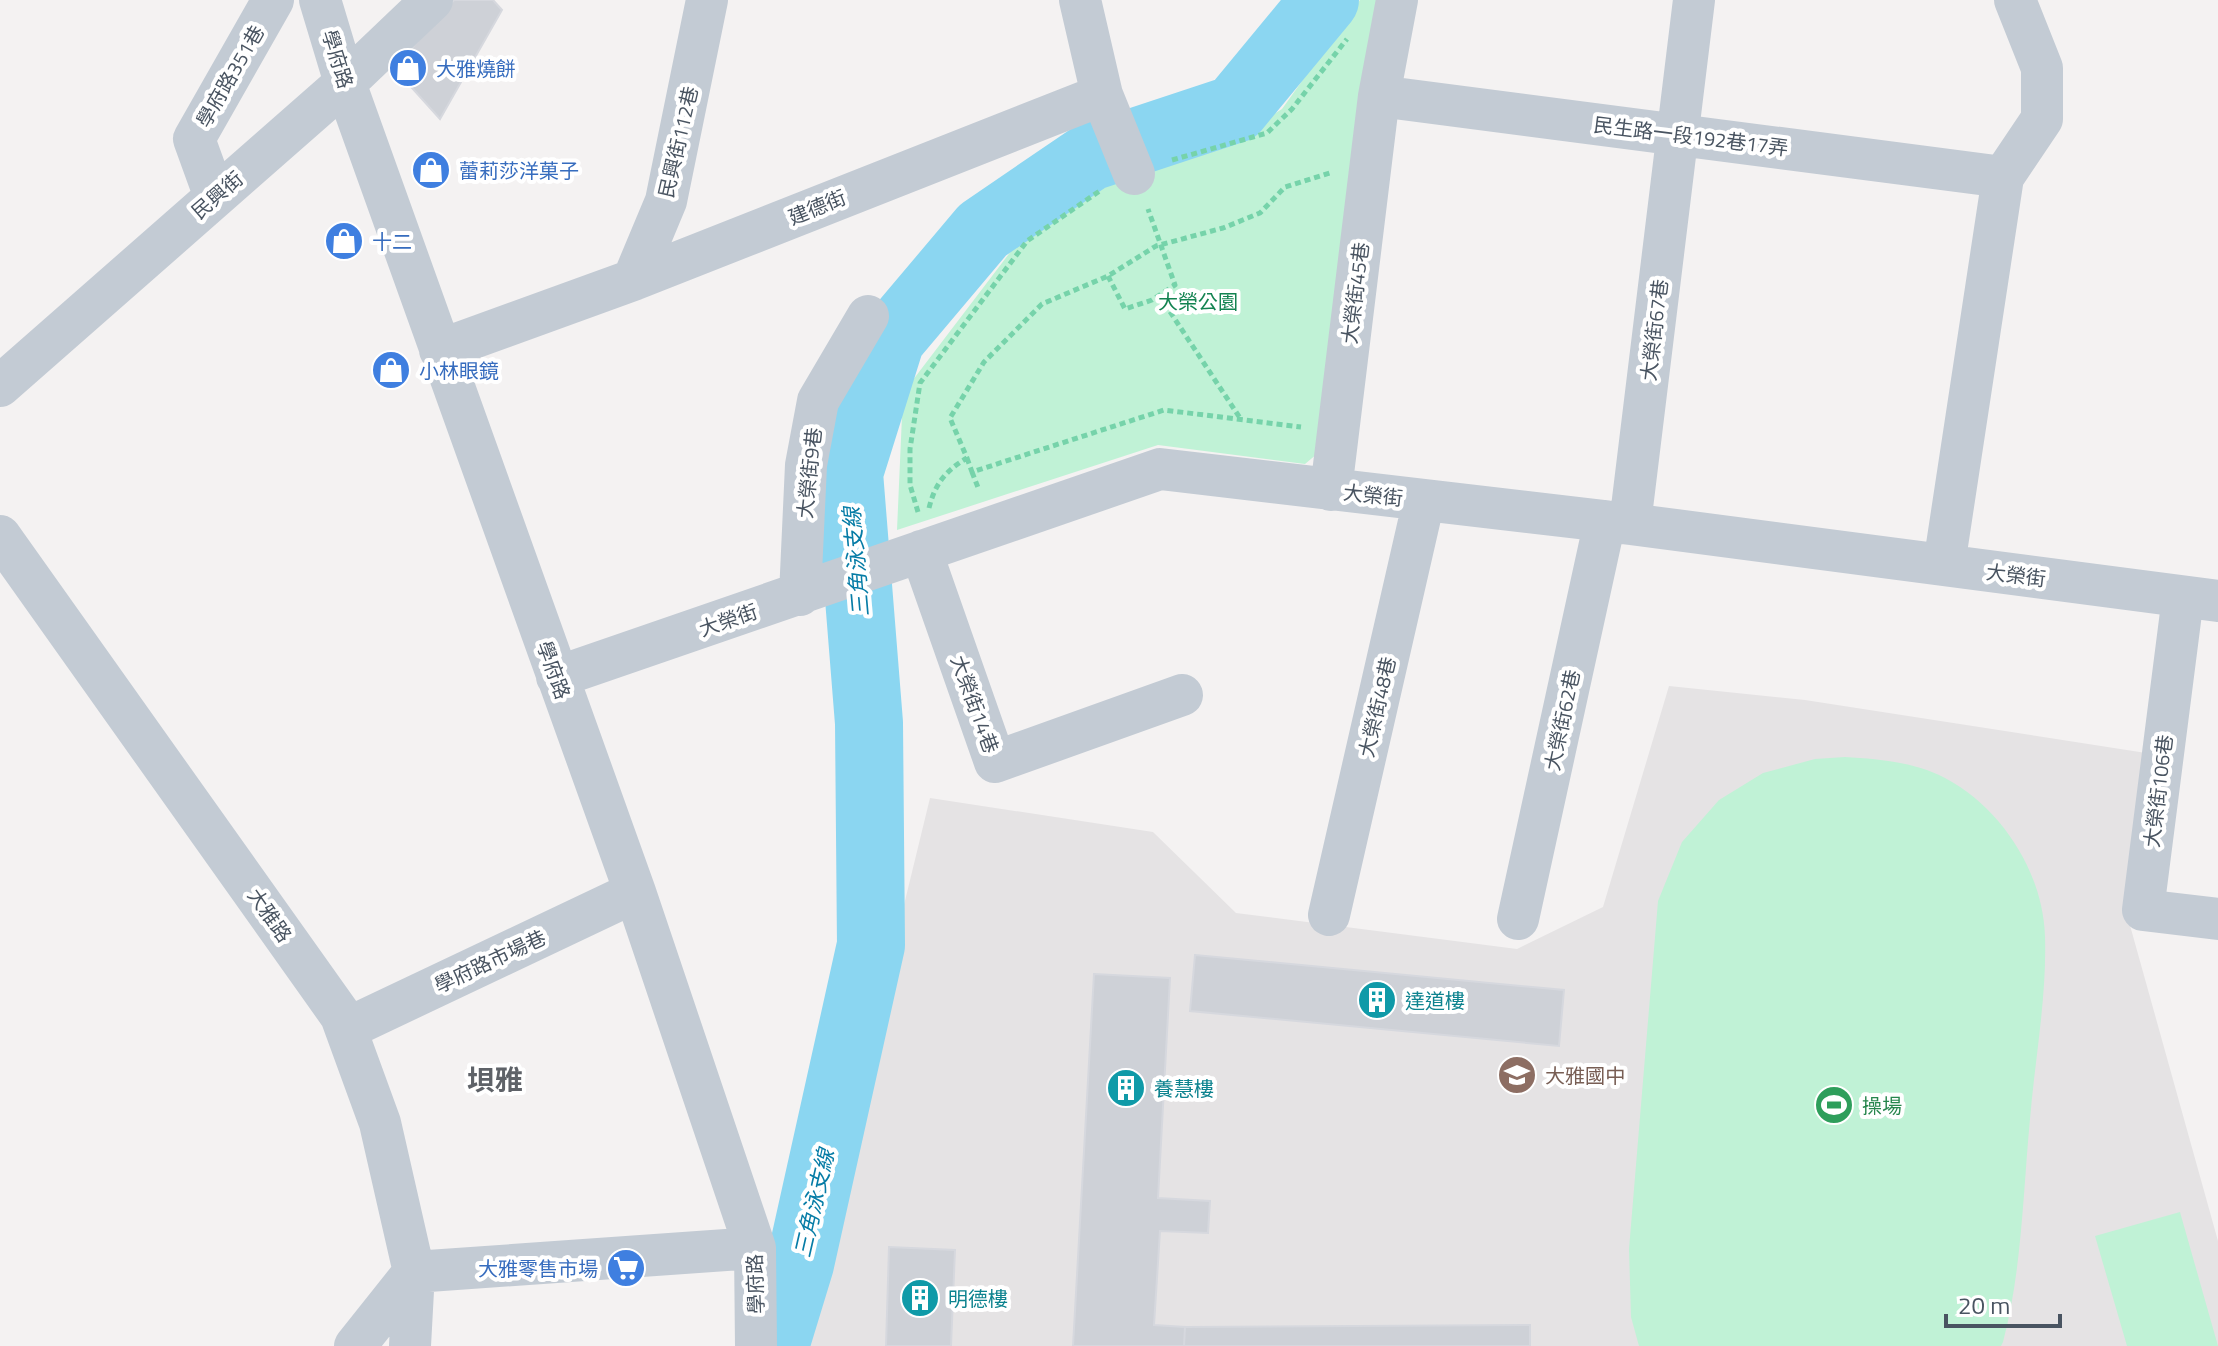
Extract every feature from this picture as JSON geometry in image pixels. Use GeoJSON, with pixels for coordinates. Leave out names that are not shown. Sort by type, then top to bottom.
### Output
{"type":"FeatureCollection","features":[{"type":"Feature","properties":{"kind":"street","name":"學府路351巷"},"geometry":{"type":"LineString","coordinates":[[215,197],[194,139],[273,0]]}},
{"type":"Feature","properties":{"kind":"street","name":"學府路"},"geometry":{"type":"LineString","coordinates":[[320,0],[345,83],[635,892],[755,1248],[756,1346]]}},
{"type":"Feature","properties":{"kind":"street","name":"民興街"},"geometry":{"type":"LineString","coordinates":[[0,386],[345,83],[432,0]]}},
{"type":"Feature","properties":{"kind":"street","name":"民興街112巷"},"geometry":{"type":"LineString","coordinates":[[633,280],[666,201],[707,0]]}},
{"type":"Feature","properties":{"kind":"street"},"geometry":{"type":"LineString","coordinates":[[1080,0],[1102,95],[1134,174]]}},
{"type":"Feature","properties":{"kind":"street","name":"大榮街45巷"},"geometry":{"type":"LineString","coordinates":[[1331,490],[1379,96],[1397,0]]}},
{"type":"Feature","properties":{"kind":"street","name":"大榮街67巷"},"geometry":{"type":"LineString","coordinates":[[1617,523],[1679,135],[1694,0]]}},
{"type":"Feature","properties":{"kind":"street"},"geometry":{"type":"LineString","coordinates":[[1944,565],[2003,177],[2042,119],[2042,68],[2015,0]]}},
{"type":"Feature","properties":{"kind":"street","name":"建德街"},"geometry":{"type":"LineString","coordinates":[[440,350],[633,280],[1102,95]]}},
{"type":"Feature","properties":{"kind":"street","name":"民生路一段192巷17弄"},"geometry":{"type":"LineString","coordinates":[[1379,96],[2003,177]]}},
{"type":"Feature","properties":{"kind":"street","name":"大榮街9巷"},"geometry":{"type":"LineString","coordinates":[[808,592],[806,465],[818,401],[868,316]]}},
{"type":"Feature","properties":{"kind":"street","name":"大榮街"},"geometry":{"type":"LineString","coordinates":[[557,677],[1160,469],[1617,523],[2201,599]]}},
{"type":"Feature","properties":{"kind":"street","name":"大榮街48巷"},"geometry":{"type":"LineString","coordinates":[[1329,915],[1424,500]]}},
{"type":"Feature","properties":{"kind":"street","name":"大榮街62巷"},"geometry":{"type":"LineString","coordinates":[[1518,919],[1617,523]]}},
{"type":"Feature","properties":{"kind":"street","name":"大雅路"},"geometry":{"type":"LineString","coordinates":[[0,536],[341,1016],[380,1123],[414,1272],[410,1346]]}},
{"type":"Feature","properties":{"kind":"street","name":"大榮街14巷"},"geometry":{"type":"LineString","coordinates":[[912,554],[995,762],[1182,695]]}},
{"type":"Feature","properties":{"kind":"street","name":"大榮街106巷"},"geometry":{"type":"LineString","coordinates":[[2201,599],[2143,910],[2218,919]]}},
{"type":"Feature","properties":{"kind":"street","name":"學府路市場巷"},"geometry":{"type":"LineString","coordinates":[[346,1029],[635,892]]}},
{"type":"Feature","properties":{"kind":"street"},"geometry":{"type":"LineString","coordinates":[[355,1346],[414,1272],[755,1248]]}},
{"type":"Feature","properties":{"kind":"path"},"geometry":{"type":"LineString","coordinates":[[967,458],[949,469],[932,491],[929,507],[918,514],[910,485],[910,449],[920,383],[1027,241],[1114,181],[1267,133],[1292,109],[1352,33]]}},
{"type":"Feature","properties":{"kind":"path"},"geometry":{"type":"LineString","coordinates":[[1308,428],[1164,410],[972,472],[950,418],[984,362],[1042,304],[1108,276],[1162,245],[1260,213],[1285,187],[1333,172],[1336,187]]}},
{"type":"Feature","properties":{"kind":"path"},"geometry":{"type":"LineString","coordinates":[[1108,276],[1125,309],[1175,285],[1134,174]]}},
{"type":"Feature","properties":{"kind":"path"},"geometry":{"type":"LineString","coordinates":[[1159,295],[1240,418]]}},
{"type":"Feature","properties":{"kind":"shaded area","name":"大雅國中"},"geometry":{"type":"Polygon","coordinates":[[[1669,686],[1805,700],[2146,753],[2126,911],[2218,1241],[2218,1346],[806,1346],[832,1201],[930,798],[1153,832],[1236,913],[1517,949],[1603,907],[1669,686]]]}},
{"type":"Feature","properties":{"kind":"green space","name":"大榮公園"},"geometry":{"type":"Polygon","coordinates":[[[1360,0],[1390,0],[1330,443],[1305,464],[1158,445],[897,530],[903,393],[1021,238],[1112,178],[1150,162],[1236,138],[1282,109],[1360,0]]]}},
{"type":"Feature","properties":{"kind":"green space"},"geometry":{"type":"Polygon","coordinates":[[[1845,757],[1883,760],[1921,768],[1966,791],[1984,806],[2016,845],[2037,889],[2045,936],[2044,981],[2018,1259],[2003,1342],[2001,1346],[1639,1346],[1631,1317],[1629,1249],[1658,901],[1682,842],[1719,800],[1763,773],[1815,759],[1845,757]]]}},
{"type":"Feature","properties":{"kind":"green space"},"geometry":{"type":"Polygon","coordinates":[[[2180,1212],[2218,1346],[2127,1346],[2095,1236],[2180,1212]]]}},
{"type":"Feature","properties":{"kind":"building"},"geometry":{"type":"Polygon","coordinates":[[[454,0],[493,0],[502,10],[440,119],[394,68],[454,0]]]}},
{"type":"Feature","properties":{"kind":"building","name":"達道樓"},"geometry":{"type":"Polygon","coordinates":[[[1195,955],[1564,990],[1559,1046],[1190,1011],[1195,955]]]}},
{"type":"Feature","properties":{"kind":"building","name":"養慧樓"},"geometry":{"type":"Polygon","coordinates":[[[1094,974],[1170,978],[1158,1198],[1210,1201],[1208,1233],[1160,1231],[1154,1325],[1185,1327],[1184,1346],[1073,1346],[1094,974]]]}},
{"type":"Feature","properties":{"kind":"building","name":"明德樓"},"geometry":{"type":"Polygon","coordinates":[[[889,1247],[955,1250],[951,1346],[886,1346],[889,1247]]]}},
{"type":"Feature","properties":{"kind":"building"},"geometry":{"type":"Polygon","coordinates":[[[1530,1325],[1530,1346],[1184,1346],[1185,1327],[1530,1325]]]}},
{"type":"Feature","properties":{"kind":"waterway","name":"三角泳支線"},"geometry":{"type":"LineString","coordinates":[[775,1346],[800,1264],[871,945],[869,723],[849,473],[891,339],[983,230],[1090,157],[1235,109],[1325,0]]}},
{"type":"Feature","properties":{"kind":"place","name":"大雅燒餅"},"geometry":{"type":"Point","coordinates":[408,68]}},
{"type":"Feature","properties":{"kind":"place","name":"蕾莉莎洋菓子"},"geometry":{"type":"Point","coordinates":[431,170]}},
{"type":"Feature","properties":{"kind":"place","name":"十二"},"geometry":{"type":"Point","coordinates":[344,241]}},
{"type":"Feature","properties":{"kind":"place","name":"小林眼鏡"},"geometry":{"type":"Point","coordinates":[391,370]}},
{"type":"Feature","properties":{"kind":"place","name":"達道樓"},"geometry":{"type":"Point","coordinates":[1377,1000]}},
{"type":"Feature","properties":{"kind":"place","name":"大雅國中"},"geometry":{"type":"Point","coordinates":[1517,1075]}},
{"type":"Feature","properties":{"kind":"place","name":"養慧樓"},"geometry":{"type":"Point","coordinates":[1126,1088]}},
{"type":"Feature","properties":{"kind":"place","name":"操場"},"geometry":{"type":"Point","coordinates":[1834,1105]}},
{"type":"Feature","properties":{"kind":"place","name":"大雅零售市場"},"geometry":{"type":"Point","coordinates":[626,1268]}},
{"type":"Feature","properties":{"kind":"place","name":"明德樓"},"geometry":{"type":"Point","coordinates":[920,1298]}},
{"type":"Feature","properties":{"kind":"district","name":"垻雅"},"geometry":{"type":"Point","coordinates":[495,1079]}}]}
